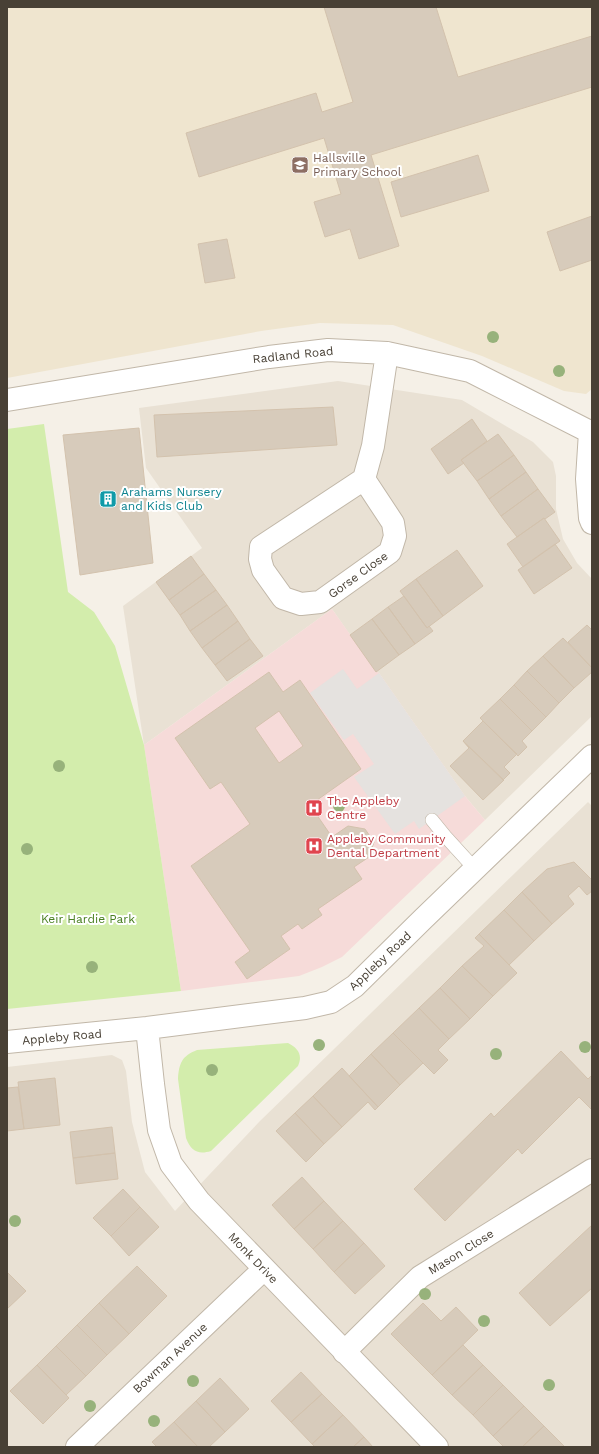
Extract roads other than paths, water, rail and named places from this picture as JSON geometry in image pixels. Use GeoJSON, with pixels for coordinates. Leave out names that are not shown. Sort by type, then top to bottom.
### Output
{"type":"FeatureCollection","features":[{"type":"Feature","properties":{"kind":"street","name":"Radland Road"},"geometry":{"type":"LineString","coordinates":[[7,400],[268,357],[328,350],[386,353],[470,371],[591,432]]}},
{"type":"Feature","properties":{"kind":"street"},"geometry":{"type":"LineString","coordinates":[[364,479],[372,446],[386,353]]}},
{"type":"Feature","properties":{"kind":"street"},"geometry":{"type":"LineString","coordinates":[[591,432],[587,479],[590,518],[592,523]]}},
{"type":"Feature","properties":{"kind":"street","name":"Gorse Close"},"geometry":{"type":"LineString","coordinates":[[364,479],[392,523],[395,536],[390,552],[320,602],[301,604],[283,598],[263,570],[260,558],[261,547],[364,479]]}},
{"type":"Feature","properties":{"kind":"street","name":"Appleby Road"},"geometry":{"type":"LineString","coordinates":[[7,1042],[147,1028],[305,1008],[331,1002],[356,986],[592,756]]}},
{"type":"Feature","properties":{"kind":"street","name":"Monk Drive"},"geometry":{"type":"LineString","coordinates":[[147,1028],[160,1130],[171,1164],[199,1201],[437,1447]]}},
{"type":"Feature","properties":{"kind":"street","name":"Mason Close"},"geometry":{"type":"LineString","coordinates":[[344,1352],[420,1277],[592,1170]]}},
{"type":"Feature","properties":{"kind":"street","name":"Bowman Avenue"},"geometry":{"type":"LineString","coordinates":[[77,1447],[264,1269]]}},
{"type":"Feature","properties":{"kind":"lane"},"geometry":{"type":"LineString","coordinates":[[432,820],[475,869]]}},
{"type":"Feature","properties":{"kind":"place","name":"Hallsville Primary School"},"geometry":{"type":"Point","coordinates":[300,165]}},
{"type":"Feature","properties":{"kind":"place","name":"Arahams Nursery and Kids Club"},"geometry":{"type":"Point","coordinates":[108,499]}},
{"type":"Feature","properties":{"kind":"place","name":"The Appleby Centre"},"geometry":{"type":"Point","coordinates":[314,808]}},
{"type":"Feature","properties":{"kind":"place","name":"Appleby Community Dental Department"},"geometry":{"type":"Point","coordinates":[314,846]}},
{"type":"Feature","properties":{"kind":"park label","name":"Keir Hardie Park"},"geometry":{"type":"Point","coordinates":[88,919]}}]}
